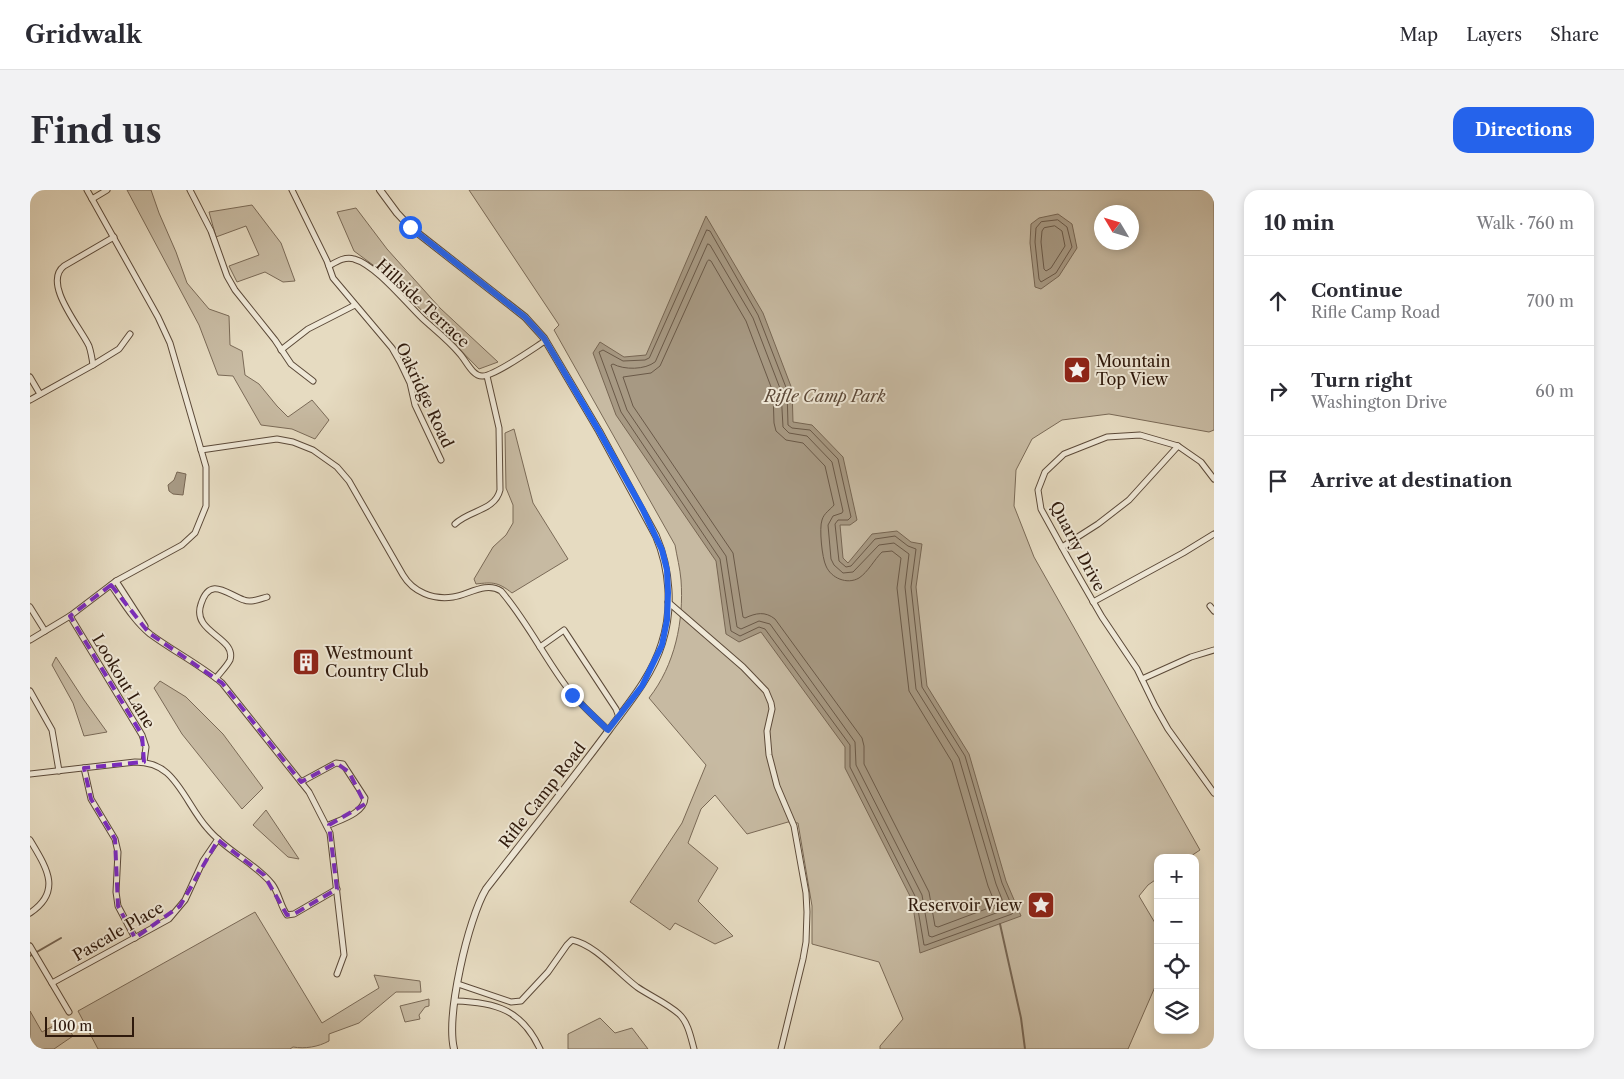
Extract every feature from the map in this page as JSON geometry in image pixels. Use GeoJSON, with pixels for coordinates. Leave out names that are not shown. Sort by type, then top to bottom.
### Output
{"type":"FeatureCollection","features":[{"type":"Feature","properties":{"kind":"street"},"geometry":{"type":"LineString","coordinates":[[30,640],[70,616],[116,581],[182,545],[195,533],[206,506],[206,467],[174,356],[164,330],[87,190]]}},
{"type":"Feature","properties":{"kind":"street"},"geometry":{"type":"LineString","coordinates":[[92,199],[107,190]]}},
{"type":"Feature","properties":{"kind":"street"},"geometry":{"type":"LineString","coordinates":[[190,190],[211,231],[231,283],[291,364],[313,381]]}},
{"type":"Feature","properties":{"kind":"street","name":"Oakridge Road"},"geometry":{"type":"LineString","coordinates":[[292,190],[333,278],[392,348],[400,362],[410,384],[416,405],[441,460]]}},
{"type":"Feature","properties":{"kind":"street","name":"Rifle Camp Road"},"geometry":{"type":"LineString","coordinates":[[380,190],[391,206],[410,227],[525,317],[545,341],[599,431],[656,536],[667,570],[668,602],[665,633],[656,658],[642,686],[479,901],[470,928],[455,1001],[452,1028],[454,1049]]}},
{"type":"Feature","properties":{"kind":"street"},"geometry":{"type":"LineString","coordinates":[[93,365],[89,346],[57,289],[56,277],[60,269],[114,238]]}},
{"type":"Feature","properties":{"kind":"street","name":"Hillside Terrace"},"geometry":{"type":"LineString","coordinates":[[329,266],[348,258],[366,265],[443,336],[463,357],[473,372],[480,376],[488,376]]}},
{"type":"Feature","properties":{"kind":"street"},"geometry":{"type":"LineString","coordinates":[[281,350],[308,329],[355,305]]}},
{"type":"Feature","properties":{"kind":"street"},"geometry":{"type":"LineString","coordinates":[[30,400],[119,349],[130,334]]}},
{"type":"Feature","properties":{"kind":"street"},"geometry":{"type":"LineString","coordinates":[[455,524],[463,517],[494,503],[498,498],[500,490],[499,428],[488,376],[545,341]]}},
{"type":"Feature","properties":{"kind":"street"},"geometry":{"type":"LineString","coordinates":[[30,377],[40,394]]}},
{"type":"Feature","properties":{"kind":"street","name":"Quarry Drive"},"geometry":{"type":"LineString","coordinates":[[1214,479],[1201,462],[1178,446],[1140,435],[1107,437],[1064,454],[1045,472],[1038,490],[1041,509],[1093,602],[1138,669],[1168,729],[1214,793]]}},
{"type":"Feature","properties":{"kind":"street"},"geometry":{"type":"LineString","coordinates":[[201,450],[270,439],[285,440],[313,450],[337,466],[349,481],[402,575],[412,587],[426,595],[443,598],[453,597],[484,587],[497,588],[507,598],[572,695],[608,730]]}},
{"type":"Feature","properties":{"kind":"street"},"geometry":{"type":"LineString","coordinates":[[1062,547],[1098,524],[1129,500],[1178,446]]}},
{"type":"Feature","properties":{"kind":"street"},"geometry":{"type":"LineString","coordinates":[[1093,602],[1214,534]]}},
{"type":"Feature","properties":{"kind":"street"},"geometry":{"type":"LineString","coordinates":[[116,581],[149,633]]}},
{"type":"Feature","properties":{"kind":"street"},"geometry":{"type":"LineString","coordinates":[[111,585],[135,619],[149,633],[222,683],[309,792],[330,833],[344,955],[337,974]]}},
{"type":"Feature","properties":{"kind":"street"},"geometry":{"type":"LineString","coordinates":[[216,678],[229,662],[231,654],[227,644],[201,621],[198,612],[203,596],[210,590],[217,588],[244,600],[255,601],[267,597]]}},
{"type":"Feature","properties":{"kind":"street"},"geometry":{"type":"LineString","coordinates":[[668,602],[743,667],[766,691],[772,703],[766,731],[769,755],[777,786],[794,826],[807,912],[806,942],[803,958],[781,1049]]}},
{"type":"Feature","properties":{"kind":"street"},"geometry":{"type":"LineString","coordinates":[[30,607],[45,631]]}},
{"type":"Feature","properties":{"kind":"street","name":"Lookout Lane"},"geometry":{"type":"LineString","coordinates":[[70,616],[142,735],[146,747],[144,762]]}},
{"type":"Feature","properties":{"kind":"street"},"geometry":{"type":"LineString","coordinates":[[540,647],[564,630],[616,709],[619,717]]}},
{"type":"Feature","properties":{"kind":"street"},"geometry":{"type":"LineString","coordinates":[[1142,679],[1190,657],[1214,650]]}},
{"type":"Feature","properties":{"kind":"street"},"geometry":{"type":"LineString","coordinates":[[30,691],[52,730],[59,771]]}},
{"type":"Feature","properties":{"kind":"street"},"geometry":{"type":"LineString","coordinates":[[30,774],[144,762],[161,768],[168,773],[208,830],[218,840],[264,874],[274,886],[283,909],[287,914],[294,914],[337,889]]}},
{"type":"Feature","properties":{"kind":"street"},"geometry":{"type":"LineString","coordinates":[[302,782],[336,763],[343,764],[365,798],[365,804],[360,810],[327,826]]}},
{"type":"Feature","properties":{"kind":"street"},"geometry":{"type":"LineString","coordinates":[[84,768],[91,799],[115,839],[118,852],[116,899],[120,913],[135,938]]}},
{"type":"Feature","properties":{"kind":"street"},"geometry":{"type":"LineString","coordinates":[[30,840],[48,870],[49,883],[45,900],[30,913]]}},
{"type":"Feature","properties":{"kind":"street","name":"Pascale Place"},"geometry":{"type":"LineString","coordinates":[[52,983],[168,919],[189,892],[203,861],[218,840]]}},
{"type":"Feature","properties":{"kind":"street"},"geometry":{"type":"LineString","coordinates":[[458,984],[511,1002],[521,1001],[548,972],[567,945],[572,940],[578,941],[589,947],[636,986],[680,1014],[686,1024],[694,1049]]}},
{"type":"Feature","properties":{"kind":"street"},"geometry":{"type":"LineString","coordinates":[[30,946],[69,1012]]}},
{"type":"Feature","properties":{"kind":"street"},"geometry":{"type":"LineString","coordinates":[[492,1005],[494,996]]}},
{"type":"Feature","properties":{"kind":"street"},"geometry":{"type":"LineString","coordinates":[[455,1001],[492,1005],[513,1014],[522,1022],[540,1049]]}},
{"type":"Feature","properties":{"kind":"highlighted area"},"geometry":{"type":"Polygon","coordinates":[[[111,585],[149,633],[222,683],[301,782],[336,763],[349,772],[365,804],[329,825],[337,889],[294,914],[287,915],[264,875],[218,840],[180,906],[135,938],[118,906],[115,839],[91,799],[84,768],[144,762],[142,735],[70,616],[111,585]]]}},
{"type":"Feature","properties":{"kind":"green space"},"geometry":{"type":"Polygon","coordinates":[[[127,190],[151,190],[187,283],[209,309],[229,316],[230,345],[242,351],[245,375],[259,384],[288,417],[312,400],[329,420],[315,439],[292,429],[261,425],[233,376],[218,375],[199,325],[127,190]]]}},
{"type":"Feature","properties":{"kind":"green space","name":"Rifle Camp Park"},"geometry":{"type":"Polygon","coordinates":[[[469,190],[1214,190],[1214,430],[1209,432],[1109,414],[1062,420],[1032,439],[1016,470],[1014,506],[1034,557],[1200,850],[1194,854],[1154,854],[1154,881],[1139,896],[1154,921],[1154,989],[1128,1049],[880,1049],[880,1046],[903,1019],[879,962],[812,944],[812,906],[798,823],[788,822],[747,834],[715,795],[701,809],[688,843],[718,868],[698,901],[733,936],[715,944],[675,923],[670,930],[630,902],[682,823],[706,765],[649,698],[658,685],[671,657],[679,627],[682,595],[675,545],[554,330],[559,325],[469,190]]]}},
{"type":"Feature","properties":{"kind":"green space"},"geometry":{"type":"Polygon","coordinates":[[[252,205],[281,243],[295,281],[283,282],[265,272],[237,282],[229,266],[259,255],[246,226],[216,237],[209,212],[252,205]]]}},
{"type":"Feature","properties":{"kind":"green space"},"geometry":{"type":"Polygon","coordinates":[[[356,208],[387,249],[440,308],[498,362],[479,369],[388,276],[354,251],[337,212],[356,208]]]}},
{"type":"Feature","properties":{"kind":"green space"},"geometry":{"type":"Polygon","coordinates":[[[514,429],[533,503],[568,559],[512,593],[495,584],[476,584],[474,579],[493,547],[506,535],[513,523],[513,505],[506,488],[505,433],[514,429]]]}},
{"type":"Feature","properties":{"kind":"green space"},"geometry":{"type":"Polygon","coordinates":[[[56,657],[107,732],[84,736],[73,703],[52,665],[56,657]]]}},
{"type":"Feature","properties":{"kind":"green space"},"geometry":{"type":"Polygon","coordinates":[[[160,681],[186,697],[223,734],[263,788],[242,809],[182,734],[154,688],[160,681]]]}},
{"type":"Feature","properties":{"kind":"green space"},"geometry":{"type":"Polygon","coordinates":[[[266,810],[299,859],[288,857],[253,825],[266,810]]]}},
{"type":"Feature","properties":{"kind":"green space"},"geometry":{"type":"Polygon","coordinates":[[[255,912],[322,1023],[379,988],[374,975],[420,981],[421,992],[396,992],[359,1023],[329,1034],[329,1041],[311,1047],[293,1047],[290,1049],[98,1049],[78,1011],[255,912]]]}},
{"type":"Feature","properties":{"kind":"green space"},"geometry":{"type":"Polygon","coordinates":[[[429,999],[429,1006],[425,1007],[419,1015],[420,1019],[405,1022],[400,1006],[429,999]]]}},
{"type":"Feature","properties":{"kind":"green space"},"geometry":{"type":"Polygon","coordinates":[[[30,1011],[42,1032],[64,1020],[73,1036],[54,1049],[30,1049],[30,1011]]]}},
{"type":"Feature","properties":{"kind":"green space"},"geometry":{"type":"Polygon","coordinates":[[[600,1018],[615,1033],[632,1028],[648,1049],[568,1049],[568,1034],[600,1018]]]}},
{"type":"Feature","properties":{"kind":"water"},"geometry":{"type":"Polygon","coordinates":[[[1058,214],[1072,224],[1077,248],[1059,276],[1041,289],[1035,287],[1030,243],[1031,224],[1039,218],[1058,214]]]}},
{"type":"Feature","properties":{"kind":"water"},"geometry":{"type":"Polygon","coordinates":[[[706,216],[763,313],[792,389],[793,422],[812,425],[843,457],[857,520],[850,525],[840,525],[843,558],[848,563],[872,534],[897,531],[911,542],[922,544],[916,587],[927,686],[969,754],[1006,881],[1021,916],[920,953],[912,900],[845,768],[845,747],[761,632],[739,642],[726,634],[716,561],[616,415],[593,353],[600,342],[624,357],[646,355],[706,216]]]}},
{"type":"Feature","properties":{"kind":"water"},"geometry":{"type":"Polygon","coordinates":[[[177,472],[186,474],[183,495],[173,494],[169,491],[168,485],[174,480],[177,472]]]}},
{"type":"Feature","properties":{"kind":"waterway"},"geometry":{"type":"LineString","coordinates":[[1000,924],[1021,1018],[1025,1049]]}},
{"type":"Feature","properties":{"kind":"waterway"},"geometry":{"type":"LineString","coordinates":[[30,956],[61,938]]}},
{"type":"Feature","properties":{"kind":"place","name":"Mountain Top View"},"geometry":{"type":"Point","coordinates":[1077,370]}},
{"type":"Feature","properties":{"kind":"place","name":"Westmount Country Club"},"geometry":{"type":"Point","coordinates":[306,662]}},
{"type":"Feature","properties":{"kind":"place","name":"Reservoir View"},"geometry":{"type":"Point","coordinates":[1041,905]}},
{"type":"Feature","properties":{"kind":"route"},"geometry":{"type":"LineString","coordinates":[[410,227],[525,317],[544,338],[599,431],[624,480],[643,510],[662,550],[668,580],[667,620],[662,645],[642,686],[608,730],[572,695]]}}]}
